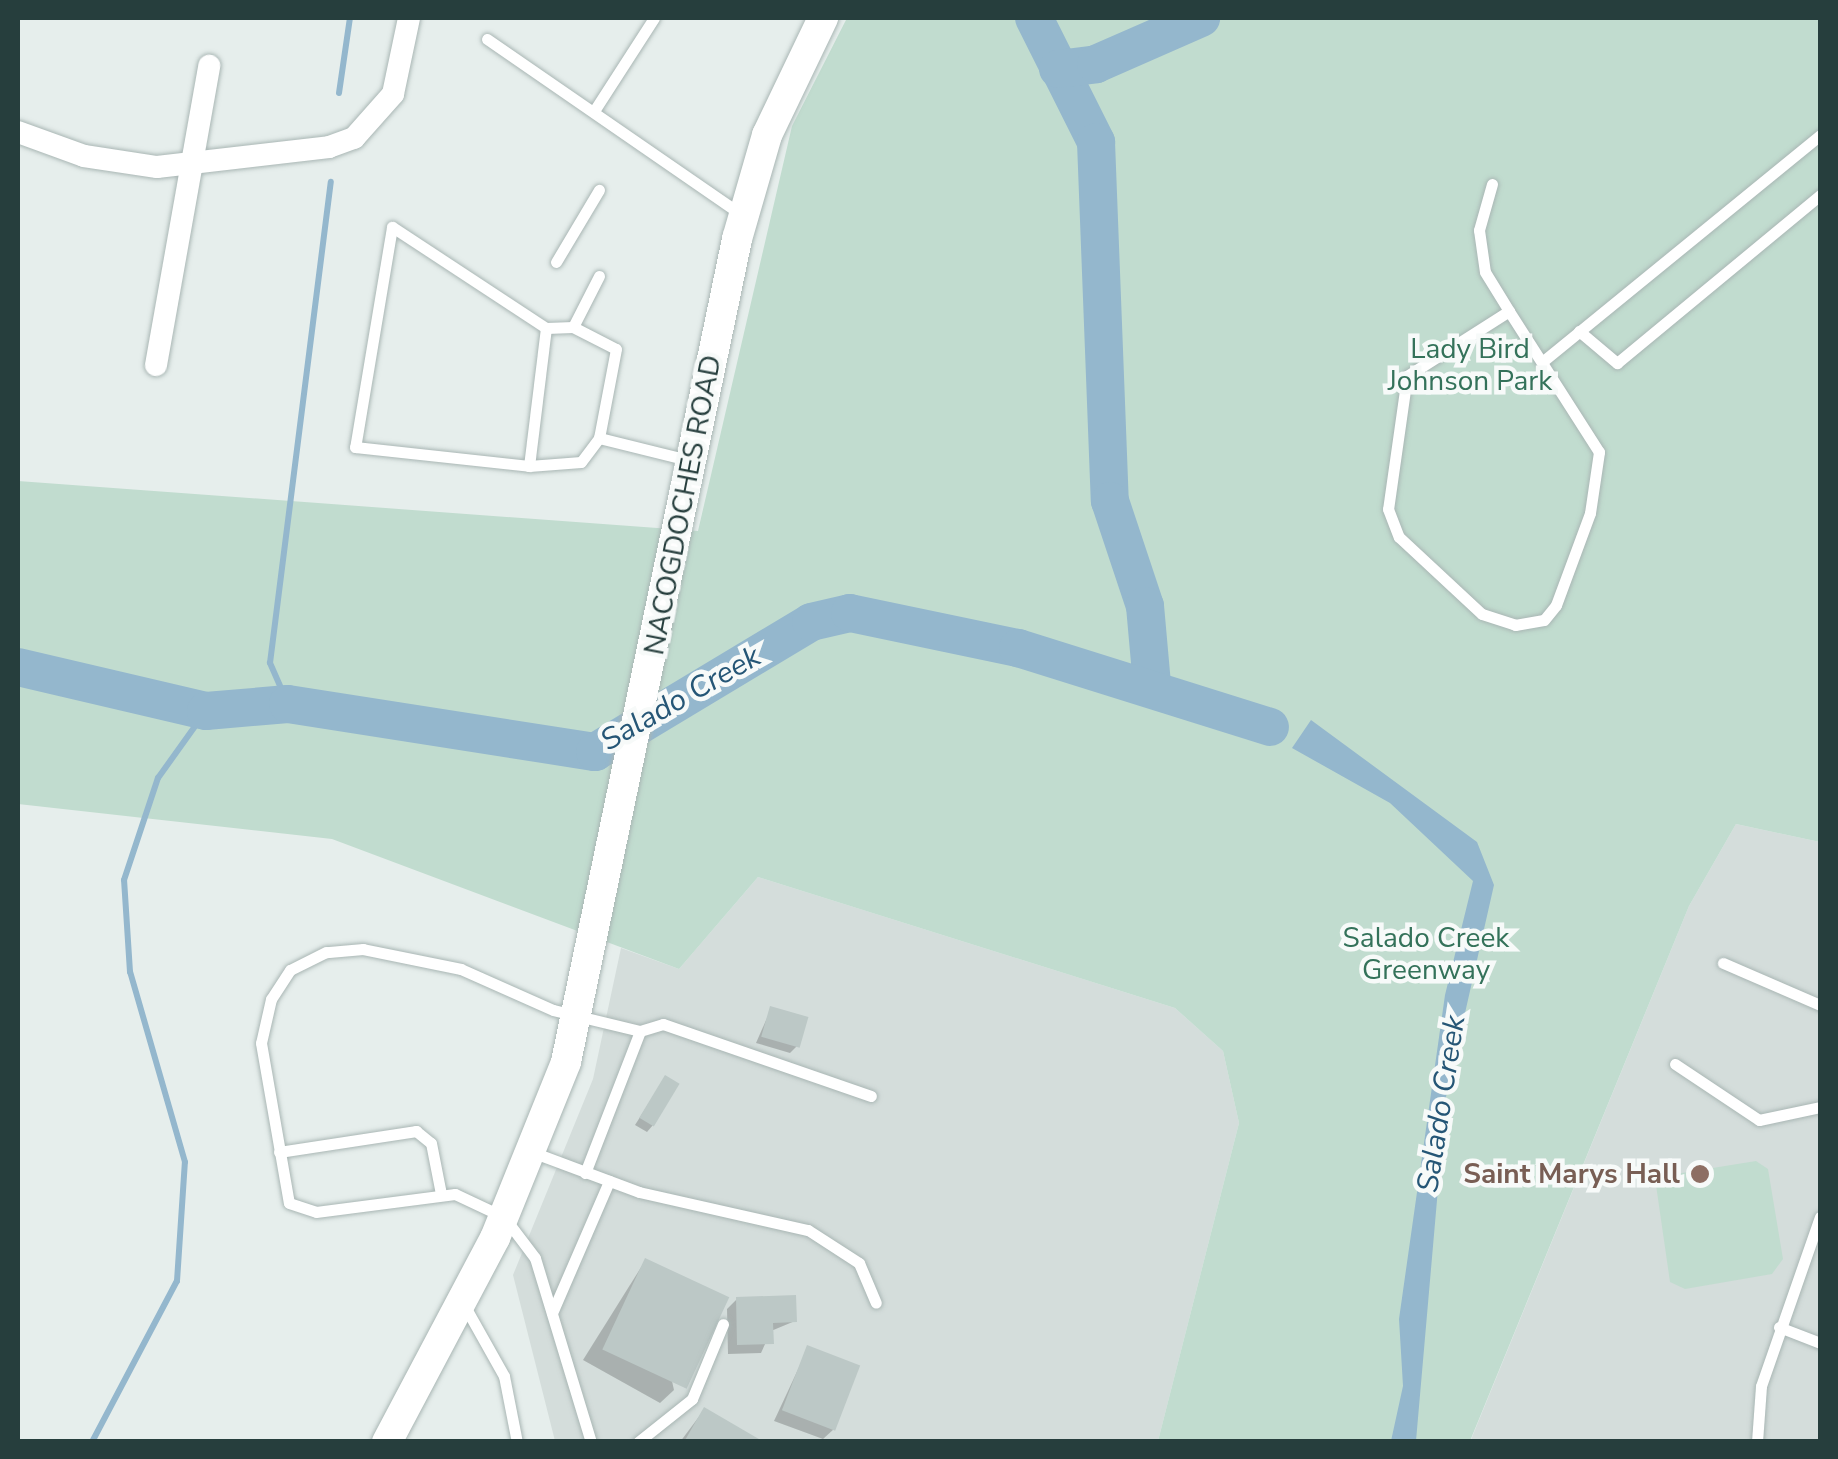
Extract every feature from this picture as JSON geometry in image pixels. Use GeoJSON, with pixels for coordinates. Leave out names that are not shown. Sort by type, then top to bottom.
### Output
{"type":"FeatureCollection","features":[{"type":"Feature","properties":{"kind":"main road","name":"NACOGDOCHES ROAD"},"geometry":{"type":"LineString","coordinates":[[387,1442],[463,1303],[504,1217],[532,1152],[578,1015],[744,216],[767,135],[820,18]]}},
{"type":"Feature","properties":{"kind":"street"},"geometry":{"type":"LineString","coordinates":[[18,132],[84,156],[191,168],[298,156],[354,138],[393,94],[409,18]]}},
{"type":"Feature","properties":{"kind":"street"},"geometry":{"type":"LineString","coordinates":[[156,365],[210,66]]}},
{"type":"Feature","properties":{"kind":"lane"},"geometry":{"type":"LineString","coordinates":[[594,111],[654,18]]}},
{"type":"Feature","properties":{"kind":"lane"},"geometry":{"type":"LineString","coordinates":[[486,39],[744,216]]}},
{"type":"Feature","properties":{"kind":"lane"},"geometry":{"type":"LineString","coordinates":[[1542,362],[1820,135]]}},
{"type":"Feature","properties":{"kind":"lane"},"geometry":{"type":"LineString","coordinates":[[1492,184],[1479,230],[1486,272],[1599,452],[1590,513],[1556,605],[1544,620],[1515,625],[1482,614],[1399,537],[1388,510],[1408,376],[1509,310]]}},
{"type":"Feature","properties":{"kind":"lane"},"geometry":{"type":"LineString","coordinates":[[556,262],[599,190]]}},
{"type":"Feature","properties":{"kind":"lane"},"geometry":{"type":"LineString","coordinates":[[1579,331],[1617,363],[1820,196]]}},
{"type":"Feature","properties":{"kind":"lane"},"geometry":{"type":"LineString","coordinates":[[392,227],[546,328],[573,327],[616,349],[599,438],[581,462],[530,466],[355,446],[384,235],[392,227]]}},
{"type":"Feature","properties":{"kind":"lane"},"geometry":{"type":"LineString","coordinates":[[573,327],[599,276]]}},
{"type":"Feature","properties":{"kind":"lane"},"geometry":{"type":"LineString","coordinates":[[530,466],[546,328]]}},
{"type":"Feature","properties":{"kind":"lane"},"geometry":{"type":"LineString","coordinates":[[599,438],[692,462]]}},
{"type":"Feature","properties":{"kind":"lane"},"geometry":{"type":"LineString","coordinates":[[591,1442],[535,1258],[504,1217],[441,1194],[316,1212],[289,1203],[261,1043],[271,999],[290,970],[326,952],[363,949],[461,968],[578,1015],[640,1030],[663,1024],[871,1096]]}},
{"type":"Feature","properties":{"kind":"lane"},"geometry":{"type":"LineString","coordinates":[[1723,963],[1820,1005]]}},
{"type":"Feature","properties":{"kind":"lane"},"geometry":{"type":"LineString","coordinates":[[586,1172],[640,1030]]}},
{"type":"Feature","properties":{"kind":"lane"},"geometry":{"type":"LineString","coordinates":[[1676,1064],[1759,1120],[1820,1107]]}},
{"type":"Feature","properties":{"kind":"lane"},"geometry":{"type":"LineString","coordinates":[[279,1152],[416,1131],[431,1143],[441,1194]]}},
{"type":"Feature","properties":{"kind":"lane"},"geometry":{"type":"LineString","coordinates":[[532,1152],[608,1181],[808,1230],[860,1263],[876,1304]]}},
{"type":"Feature","properties":{"kind":"lane"},"geometry":{"type":"LineString","coordinates":[[552,1313],[608,1181]]}},
{"type":"Feature","properties":{"kind":"lane"},"geometry":{"type":"LineString","coordinates":[[1757,1442],[1779,1327],[1819,1225]]}},
{"type":"Feature","properties":{"kind":"lane"},"geometry":{"type":"LineString","coordinates":[[463,1303],[504,1376],[517,1442]]}},
{"type":"Feature","properties":{"kind":"lane"},"geometry":{"type":"LineString","coordinates":[[638,1442],[692,1399],[723,1324]]}},
{"type":"Feature","properties":{"kind":"lane"},"geometry":{"type":"LineString","coordinates":[[1779,1327],[1820,1343]]}},
{"type":"Feature","properties":{"kind":"shaded area","name":"Saint Marys Hall"},"geometry":{"type":"Polygon","coordinates":[[[1736,824],[1820,842],[1820,1441],[1470,1442],[1689,906],[1736,824]]]}},
{"type":"Feature","properties":{"kind":"shaded area"},"geometry":{"type":"Polygon","coordinates":[[[758,877],[1175,1008],[1223,1051],[1239,1123],[1158,1441],[555,1441],[513,1275],[593,1079],[621,948],[679,969],[758,877]]]}},
{"type":"Feature","properties":{"kind":"green space"},"geometry":{"type":"Polygon","coordinates":[[[847,18],[1820,18],[1820,842],[1736,824],[1689,906],[1470,1441],[1158,1441],[1239,1123],[1223,1051],[1175,1008],[758,877],[679,969],[332,839],[18,804],[18,481],[698,531],[792,126],[847,18]]]}},
{"type":"Feature","properties":{"kind":"green space"},"geometry":{"type":"Polygon","coordinates":[[[1756,1161],[1768,1169],[1783,1259],[1772,1274],[1685,1289],[1670,1282],[1656,1185],[1663,1176],[1756,1161]]]}},
{"type":"Feature","properties":{"kind":"water"},"geometry":{"type":"Polygon","coordinates":[[[1311,720],[1477,842],[1494,885],[1446,1097],[1416,1441],[1391,1441],[1403,1386],[1399,1319],[1445,995],[1473,881],[1390,803],[1292,748],[1311,720]]]}},
{"type":"Feature","properties":{"kind":"building"},"geometry":{"type":"Polygon","coordinates":[[[770,1006],[808,1017],[800,1048],[761,1037],[770,1006]]]}},
{"type":"Feature","properties":{"kind":"building"},"geometry":{"type":"Polygon","coordinates":[[[665,1075],[680,1084],[654,1127],[639,1118],[665,1075]]]}},
{"type":"Feature","properties":{"kind":"building"},"geometry":{"type":"Polygon","coordinates":[[[645,1258],[729,1297],[687,1389],[602,1350],[645,1258]]]}},
{"type":"Feature","properties":{"kind":"building"},"geometry":{"type":"Polygon","coordinates":[[[796,1295],[797,1322],[773,1323],[774,1344],[737,1345],[736,1297],[796,1295]]]}},
{"type":"Feature","properties":{"kind":"building"},"geometry":{"type":"Polygon","coordinates":[[[807,1345],[860,1365],[835,1431],[782,1410],[807,1345]]]}},
{"type":"Feature","properties":{"kind":"building"},"geometry":{"type":"Polygon","coordinates":[[[704,1407],[764,1442],[684,1442],[704,1407]]]}},
{"type":"Feature","properties":{"kind":"waterway"},"geometry":{"type":"LineString","coordinates":[[339,93],[350,18]]}},
{"type":"Feature","properties":{"kind":"waterway"},"geometry":{"type":"LineString","coordinates":[[1034,18],[1096,142],[1110,501],[1145,606],[1152,685]]}},
{"type":"Feature","properties":{"kind":"waterway"},"geometry":{"type":"LineString","coordinates":[[1058,69],[1096,64],[1201,18]]}},
{"type":"Feature","properties":{"kind":"waterway"},"geometry":{"type":"LineString","coordinates":[[288,704],[270,663],[331,182]]}},
{"type":"Feature","properties":{"kind":"waterway","name":"Salado Creek"},"geometry":{"type":"LineString","coordinates":[[18,667],[206,711],[288,704],[595,752],[811,622],[850,613],[1018,648],[1270,727]]}},
{"type":"Feature","properties":{"kind":"waterway"},"geometry":{"type":"LineString","coordinates":[[92,1442],[177,1281],[185,1162],[130,972],[124,880],[158,778],[206,711]]}},
{"type":"Feature","properties":{"kind":"place","name":"Saint Marys Hall"},"geometry":{"type":"Point","coordinates":[1700,1174]}},
{"type":"Feature","properties":{"kind":"park label","name":"Lady Bird Johnson Park"},"geometry":{"type":"Point","coordinates":[1470,365]}},
{"type":"Feature","properties":{"kind":"park label","name":"Salado Creek Greenway"},"geometry":{"type":"Point","coordinates":[1426,954]}}]}
